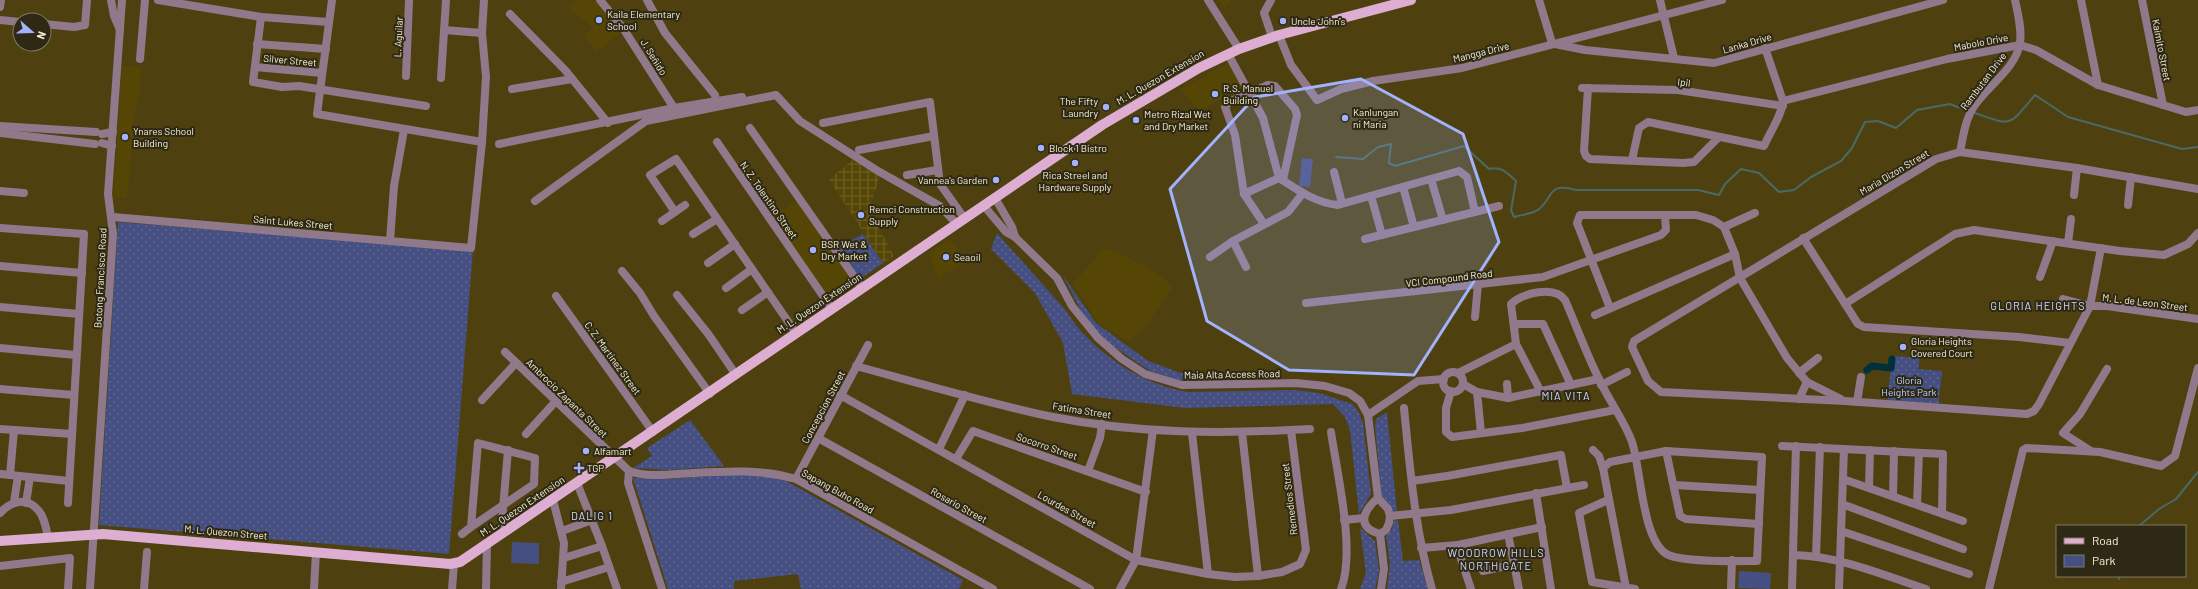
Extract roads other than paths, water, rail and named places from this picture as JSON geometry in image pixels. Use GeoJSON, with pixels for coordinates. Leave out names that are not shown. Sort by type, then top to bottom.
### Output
{"type":"FeatureCollection","features":[{"type":"Feature","properties":{"kind":"main road","name":"M. L. Quezon Extension"},"geometry":{"type":"LineString","coordinates":[[452,564],[460,562],[506,532],[1102,125],[1175,82],[1228,54],[1275,36],[1411,0]]}},
{"type":"Feature","properties":{"kind":"main road","name":"M. L. Quezon Street"},"geometry":{"type":"LineString","coordinates":[[0,541],[48,536],[93,534],[452,564]]}},
{"type":"Feature","properties":{"kind":"street"},"geometry":{"type":"LineString","coordinates":[[0,7],[1,0]]}},
{"type":"Feature","properties":{"kind":"street"},"geometry":{"type":"LineString","coordinates":[[52,25],[74,27],[85,25],[87,0]]}},
{"type":"Feature","properties":{"kind":"street"},"geometry":{"type":"LineString","coordinates":[[111,0],[114,16],[120,31]]}},
{"type":"Feature","properties":{"kind":"street","name":"Botong Francisco Road"},"geometry":{"type":"LineString","coordinates":[[90,589],[113,234],[113,218],[108,194],[122,0]]}},
{"type":"Feature","properties":{"kind":"street"},"geometry":{"type":"LineString","coordinates":[[140,59],[145,0]]}},
{"type":"Feature","properties":{"kind":"street"},"geometry":{"type":"LineString","coordinates":[[158,0],[261,16],[329,22]]}},
{"type":"Feature","properties":{"kind":"street"},"geometry":{"type":"LineString","coordinates":[[332,0],[317,114],[404,130],[482,142],[486,77],[482,33],[484,0]]}},
{"type":"Feature","properties":{"kind":"street","name":"L. Aguilar"},"geometry":{"type":"LineString","coordinates":[[406,76],[409,0]]}},
{"type":"Feature","properties":{"kind":"street"},"geometry":{"type":"LineString","coordinates":[[441,78],[446,0]]}},
{"type":"Feature","properties":{"kind":"street","name":"J. Señido"},"geometry":{"type":"LineString","coordinates":[[600,0],[623,28],[674,108]]}},
{"type":"Feature","properties":{"kind":"street"},"geometry":{"type":"LineString","coordinates":[[647,0],[665,33],[715,95],[716,101]]}},
{"type":"Feature","properties":{"kind":"street"},"geometry":{"type":"LineString","coordinates":[[1208,0],[1239,49]]}},
{"type":"Feature","properties":{"kind":"street"},"geometry":{"type":"LineString","coordinates":[[1271,0],[1264,13],[1275,36]]}},
{"type":"Feature","properties":{"kind":"street"},"geometry":{"type":"LineString","coordinates":[[1540,0],[1552,44]]}},
{"type":"Feature","properties":{"kind":"street"},"geometry":{"type":"LineString","coordinates":[[1660,0],[1674,58]]}},
{"type":"Feature","properties":{"kind":"street","name":"Mangga Drive"},"geometry":{"type":"LineString","coordinates":[[1275,36],[1291,65],[1317,100],[1341,89],[1367,83],[1462,68],[1722,0]]}},
{"type":"Feature","properties":{"kind":"street","name":"Lanka Drive"},"geometry":{"type":"LineString","coordinates":[[1552,44],[1585,50],[1714,63],[1943,0]]}},
{"type":"Feature","properties":{"kind":"street"},"geometry":{"type":"LineString","coordinates":[[2015,0],[2021,35],[2020,45]]}},
{"type":"Feature","properties":{"kind":"street"},"geometry":{"type":"LineString","coordinates":[[2081,0],[2098,85]]}},
{"type":"Feature","properties":{"kind":"street","name":"Kaimito Street"},"geometry":{"type":"LineString","coordinates":[[2142,0],[2163,104]]}},
{"type":"Feature","properties":{"kind":"street"},"geometry":{"type":"LineString","coordinates":[[510,14],[565,70],[608,123]]}},
{"type":"Feature","properties":{"kind":"street"},"geometry":{"type":"LineString","coordinates":[[261,16],[253,82],[282,88],[299,86],[426,106]]}},
{"type":"Feature","properties":{"kind":"street"},"geometry":{"type":"LineString","coordinates":[[0,20],[12,21]]}},
{"type":"Feature","properties":{"kind":"street"},"geometry":{"type":"LineString","coordinates":[[444,30],[482,33]]}},
{"type":"Feature","properties":{"kind":"street"},"geometry":{"type":"LineString","coordinates":[[258,44],[326,49]]}},
{"type":"Feature","properties":{"kind":"street","name":"Mabolo Drive"},"geometry":{"type":"LineString","coordinates":[[1783,104],[1947,59],[2020,45],[2036,50],[2098,85],[2186,112],[2198,110]]}},
{"type":"Feature","properties":{"kind":"street","name":"Rambutan Drive"},"geometry":{"type":"LineString","coordinates":[[1960,152],[1967,118],[1974,106],[2009,65],[2020,45]]}},
{"type":"Feature","properties":{"kind":"street"},"geometry":{"type":"LineString","coordinates":[[1718,138],[1694,162],[1683,163],[1632,160],[1639,128],[1648,122],[1718,138],[1764,146],[1783,104],[1765,48]]}},
{"type":"Feature","properties":{"kind":"street"},"geometry":{"type":"LineString","coordinates":[[1228,54],[1263,118],[1281,179],[1303,193],[1332,204],[1342,204],[1454,171],[1463,172],[1467,177],[1475,212]]}},
{"type":"Feature","properties":{"kind":"street","name":"Silver Street"},"geometry":{"type":"LineString","coordinates":[[255,67],[322,73]]}},
{"type":"Feature","properties":{"kind":"street"},"geometry":{"type":"LineString","coordinates":[[512,89],[572,79]]}},
{"type":"Feature","properties":{"kind":"street"},"geometry":{"type":"LineString","coordinates":[[1264,224],[1244,194],[1234,136],[1225,107],[1230,102],[1250,92],[1268,86],[1275,86],[1296,112],[1296,121],[1281,179]]}},
{"type":"Feature","properties":{"kind":"street","name":"Ipil"},"geometry":{"type":"LineString","coordinates":[[1632,160],[1590,159],[1586,156],[1584,150],[1585,88],[1678,90],[1783,104]]}},
{"type":"Feature","properties":{"kind":"street"},"geometry":{"type":"LineString","coordinates":[[534,201],[646,121],[776,95],[800,121],[867,164],[940,206],[961,221]]}},
{"type":"Feature","properties":{"kind":"street"},"geometry":{"type":"LineString","coordinates":[[499,144],[608,123],[674,108],[744,97],[752,100]]}},
{"type":"Feature","properties":{"kind":"street"},"geometry":{"type":"LineString","coordinates":[[823,123],[930,102],[937,170],[940,184],[961,221]]}},
{"type":"Feature","properties":{"kind":"street"},"geometry":{"type":"LineString","coordinates":[[0,126],[99,133],[113,132]]}},
{"type":"Feature","properties":{"kind":"street"},"geometry":{"type":"LineString","coordinates":[[750,128],[862,288]]}},
{"type":"Feature","properties":{"kind":"street"},"geometry":{"type":"LineString","coordinates":[[390,241],[394,186],[404,130]]}},
{"type":"Feature","properties":{"kind":"street"},"geometry":{"type":"LineString","coordinates":[[0,133],[112,146]]}},
{"type":"Feature","properties":{"kind":"street"},"geometry":{"type":"LineString","coordinates":[[859,150],[934,136]]}},
{"type":"Feature","properties":{"kind":"street","name":"Saint Lukes Street"},"geometry":{"type":"LineString","coordinates":[[113,218],[471,248],[482,142]]}},
{"type":"Feature","properties":{"kind":"street","name":"N. Z. Tolentino Street"},"geometry":{"type":"LineString","coordinates":[[717,142],[832,309]]}},
{"type":"Feature","properties":{"kind":"street","name":"Maria Dizon Street"},"geometry":{"type":"LineString","coordinates":[[1799,399],[1661,392],[1648,381],[1635,358],[1632,347],[1634,341],[1740,278],[1803,238],[1936,159],[1960,152],[2077,168],[2198,189]]}},
{"type":"Feature","properties":{"kind":"street"},"geometry":{"type":"LineString","coordinates":[[675,212],[650,175],[676,159],[796,333]]}},
{"type":"Feature","properties":{"kind":"street"},"geometry":{"type":"LineString","coordinates":[[2074,195],[2077,168]]}},
{"type":"Feature","properties":{"kind":"street"},"geometry":{"type":"LineString","coordinates":[[907,175],[937,170]]}},
{"type":"Feature","properties":{"kind":"street"},"geometry":{"type":"LineString","coordinates":[[1334,172],[1342,204]]}},
{"type":"Feature","properties":{"kind":"street"},"geometry":{"type":"LineString","coordinates":[[2128,205],[2131,177]]}},
{"type":"Feature","properties":{"kind":"street"},"geometry":{"type":"LineString","coordinates":[[1244,194],[1281,179]]}},
{"type":"Feature","properties":{"kind":"street"},"geometry":{"type":"LineString","coordinates":[[1430,179],[1443,220]]}},
{"type":"Feature","properties":{"kind":"street"},"geometry":{"type":"LineString","coordinates":[[1403,187],[1414,227]]}},
{"type":"Feature","properties":{"kind":"street"},"geometry":{"type":"LineString","coordinates":[[0,191],[24,193]]}},
{"type":"Feature","properties":{"kind":"street"},"geometry":{"type":"LineString","coordinates":[[1210,257],[1233,241],[1288,212],[1303,193]]}},
{"type":"Feature","properties":{"kind":"street"},"geometry":{"type":"LineString","coordinates":[[1371,196],[1382,235]]}},
{"type":"Feature","properties":{"kind":"street","name":"Maia Alta Access Road"},"geometry":{"type":"LineString","coordinates":[[995,198],[1012,227],[1015,238]]}},
{"type":"Feature","properties":{"kind":"street"},"geometry":{"type":"LineString","coordinates":[[662,221],[685,205]]}},
{"type":"Feature","properties":{"kind":"street","name":"Maia Alta Access Road"},"geometry":{"type":"LineString","coordinates":[[984,206],[1006,232],[1015,238],[1057,278],[1072,306],[1098,338],[1122,359],[1145,374],[1182,385],[1296,383],[1326,386],[1349,393],[1360,401],[1368,415],[1378,498],[1388,509],[1390,516]]}},
{"type":"Feature","properties":{"kind":"street"},"geometry":{"type":"LineString","coordinates":[[1365,239],[1499,206]]}},
{"type":"Feature","properties":{"kind":"street"},"geometry":{"type":"LineString","coordinates":[[1724,227],[1755,213]]}},
{"type":"Feature","properties":{"kind":"street"},"geometry":{"type":"LineString","coordinates":[[1610,308],[1577,223],[1580,215],[1696,215],[1713,220],[1724,227],[1735,254],[1740,278],[1787,358],[1807,382],[1845,401]]}},
{"type":"Feature","properties":{"kind":"street","name":"VCI Compound Road"},"geometry":{"type":"LineString","coordinates":[[1306,303],[1542,277],[1662,235],[1666,230],[1666,215]]}},
{"type":"Feature","properties":{"kind":"street"},"geometry":{"type":"LineString","coordinates":[[2068,243],[2071,218]]}},
{"type":"Feature","properties":{"kind":"street"},"geometry":{"type":"LineString","coordinates":[[694,234],[717,219]]}},
{"type":"Feature","properties":{"kind":"street"},"geometry":{"type":"LineString","coordinates":[[0,228],[84,234],[68,503]]}},
{"type":"Feature","properties":{"kind":"street"},"geometry":{"type":"LineString","coordinates":[[1845,304],[1955,234],[1974,230],[2101,248],[2164,255],[2188,244],[2198,233]]}},
{"type":"Feature","properties":{"kind":"street"},"geometry":{"type":"LineString","coordinates":[[1803,238],[1858,324],[1864,327],[2019,337],[2070,343]]}},
{"type":"Feature","properties":{"kind":"street"},"geometry":{"type":"LineString","coordinates":[[1233,241],[1246,267]]}},
{"type":"Feature","properties":{"kind":"street"},"geometry":{"type":"LineString","coordinates":[[2040,278],[2053,241]]}},
{"type":"Feature","properties":{"kind":"street"},"geometry":{"type":"LineString","coordinates":[[708,263],[735,244]]}},
{"type":"Feature","properties":{"kind":"street"},"geometry":{"type":"LineString","coordinates":[[1807,382],[1799,399],[2027,414],[2034,412],[2090,306],[2101,248]]}},
{"type":"Feature","properties":{"kind":"street"},"geometry":{"type":"LineString","coordinates":[[1595,315],[1735,254]]}},
{"type":"Feature","properties":{"kind":"street"},"geometry":{"type":"LineString","coordinates":[[0,266],[82,273]]}},
{"type":"Feature","properties":{"kind":"street"},"geometry":{"type":"LineString","coordinates":[[726,288],[752,269]]}},
{"type":"Feature","properties":{"kind":"street"},"geometry":{"type":"LineString","coordinates":[[622,271],[640,293],[654,316],[710,394]]}},
{"type":"Feature","properties":{"kind":"street"},"geometry":{"type":"LineString","coordinates":[[1475,317],[1478,284]]}},
{"type":"Feature","properties":{"kind":"street"},"geometry":{"type":"LineString","coordinates":[[742,310],[768,292]]}},
{"type":"Feature","properties":{"kind":"street"},"geometry":{"type":"LineString","coordinates":[[1541,392],[1516,344],[1511,304],[1526,294],[1555,292],[1561,294],[1600,382],[1632,441],[1635,458],[1650,530],[1657,546],[1666,554],[1681,558],[1758,562],[1762,457],[1666,451],[1635,458],[1610,462],[1603,468]]}},
{"type":"Feature","properties":{"kind":"street"},"geometry":{"type":"LineString","coordinates":[[678,295],[736,375]]}},
{"type":"Feature","properties":{"kind":"street","name":"C. Z. Martinez Street"},"geometry":{"type":"LineString","coordinates":[[556,296],[653,432]]}},
{"type":"Feature","properties":{"kind":"street","name":"M. L. de Leon Street"},"geometry":{"type":"LineString","coordinates":[[2063,299],[2090,306],[2107,306],[2198,320]]}},
{"type":"Feature","properties":{"kind":"street"},"geometry":{"type":"LineString","coordinates":[[0,307],[79,314]]}},
{"type":"Feature","properties":{"kind":"street"},"geometry":{"type":"LineString","coordinates":[[1514,326],[1519,324],[1543,324],[1571,385]]}},
{"type":"Feature","properties":{"kind":"street"},"geometry":{"type":"LineString","coordinates":[[1368,415],[1418,381],[1444,379],[1449,373],[1458,373],[1516,344]]}},
{"type":"Feature","properties":{"kind":"street","name":"Concepcion Street"},"geometry":{"type":"LineString","coordinates":[[796,479],[868,345]]}},
{"type":"Feature","properties":{"kind":"street"},"geometry":{"type":"LineString","coordinates":[[0,348],[76,355]]}},
{"type":"Feature","properties":{"kind":"street","name":"Ambrocio Zapanta Street"},"geometry":{"type":"LineString","coordinates":[[505,352],[615,458]]}},
{"type":"Feature","properties":{"kind":"street"},"geometry":{"type":"LineString","coordinates":[[1799,373],[1818,358]]}},
{"type":"Feature","properties":{"kind":"street"},"geometry":{"type":"LineString","coordinates":[[482,400],[516,363]]}},
{"type":"Feature","properties":{"kind":"street","name":"Fatima Street"},"geometry":{"type":"LineString","coordinates":[[856,366],[1054,417],[1102,424],[1153,430],[1192,432],[1242,432],[1310,429]]}},
{"type":"Feature","properties":{"kind":"street"},"geometry":{"type":"LineString","coordinates":[[1989,589],[2023,450],[2026,448],[2092,451],[2161,466],[2175,456],[2198,368]]}},
{"type":"Feature","properties":{"kind":"street"},"geometry":{"type":"LineString","coordinates":[[2092,451],[2063,433],[2080,414],[2107,369]]}},
{"type":"Feature","properties":{"kind":"street"},"geometry":{"type":"LineString","coordinates":[[1463,384],[1477,392],[1508,398],[1571,385],[1600,382],[1627,372]]}},
{"type":"Feature","properties":{"kind":"street"},"geometry":{"type":"LineString","coordinates":[[1444,379],[1445,386],[1451,391],[1458,390],[1463,384],[1462,377],[1458,373]]}},
{"type":"Feature","properties":{"kind":"street"},"geometry":{"type":"LineString","coordinates":[[1857,402],[1861,377]]}},
{"type":"Feature","properties":{"kind":"street"},"geometry":{"type":"LineString","coordinates":[[1507,384],[1508,398]]}},
{"type":"Feature","properties":{"kind":"street"},"geometry":{"type":"LineString","coordinates":[[0,389],[74,395]]}},
{"type":"Feature","properties":{"kind":"street"},"geometry":{"type":"LineString","coordinates":[[1451,391],[1446,408],[1446,432],[1452,437],[1522,428],[1615,410]]}},
{"type":"Feature","properties":{"kind":"street"},"geometry":{"type":"LineString","coordinates":[[1477,392],[1481,433]]}},
{"type":"Feature","properties":{"kind":"street","name":"Lourdes Street"},"geometry":{"type":"LineString","coordinates":[[840,395],[1136,560],[1208,574],[1235,577],[1258,576],[1282,572],[1300,564]]}},
{"type":"Feature","properties":{"kind":"street"},"geometry":{"type":"LineString","coordinates":[[939,449],[965,395]]}},
{"type":"Feature","properties":{"kind":"street"},"geometry":{"type":"LineString","coordinates":[[526,434],[556,401]]}},
{"type":"Feature","properties":{"kind":"street"},"geometry":{"type":"LineString","coordinates":[[1404,408],[1416,513],[1422,548],[1432,589]]}},
{"type":"Feature","properties":{"kind":"street"},"geometry":{"type":"LineString","coordinates":[[1088,471],[1100,438],[1102,424]]}},
{"type":"Feature","properties":{"kind":"street"},"geometry":{"type":"LineString","coordinates":[[0,429],[72,434]]}},
{"type":"Feature","properties":{"kind":"street"},"geometry":{"type":"LineString","coordinates":[[14,430],[14,502]]}},
{"type":"Feature","properties":{"kind":"street"},"geometry":{"type":"LineString","coordinates":[[1120,589],[1136,560],[1153,430]]}},
{"type":"Feature","properties":{"kind":"street","name":"Remedios Street"},"geometry":{"type":"LineString","coordinates":[[1291,430],[1306,550],[1300,564]]}},
{"type":"Feature","properties":{"kind":"street","name":"Socorro Street"},"geometry":{"type":"LineString","coordinates":[[956,459],[973,431],[1146,492]]}},
{"type":"Feature","properties":{"kind":"street"},"geometry":{"type":"LineString","coordinates":[[1192,432],[1208,574]]}},
{"type":"Feature","properties":{"kind":"street"},"geometry":{"type":"LineString","coordinates":[[1242,432],[1258,576]]}},
{"type":"Feature","properties":{"kind":"street"},"geometry":{"type":"LineString","coordinates":[[1331,432],[1344,520],[1347,564],[1341,589]]}},
{"type":"Feature","properties":{"kind":"street","name":"Rosario Street"},"geometry":{"type":"LineString","coordinates":[[818,438],[1090,589]]}},
{"type":"Feature","properties":{"kind":"street"},"geometry":{"type":"LineString","coordinates":[[462,534],[534,484],[535,458],[478,443],[471,527]]}},
{"type":"Feature","properties":{"kind":"street"},"geometry":{"type":"LineString","coordinates":[[1782,446],[1942,454],[1942,513]]}},
{"type":"Feature","properties":{"kind":"street"},"geometry":{"type":"LineString","coordinates":[[1792,589],[1796,446]]}},
{"type":"Feature","properties":{"kind":"street"},"geometry":{"type":"LineString","coordinates":[[1816,556],[1820,447]]}},
{"type":"Feature","properties":{"kind":"street"},"geometry":{"type":"LineString","coordinates":[[1839,589],[1844,449]]}},
{"type":"Feature","properties":{"kind":"street"},"geometry":{"type":"LineString","coordinates":[[506,532],[502,520],[508,450]]}},
{"type":"Feature","properties":{"kind":"street"},"geometry":{"type":"LineString","coordinates":[[1593,450],[1599,456],[1603,468],[1608,500],[1630,588],[1592,582],[1579,513],[1608,500]]}},
{"type":"Feature","properties":{"kind":"street"},"geometry":{"type":"LineString","coordinates":[[1869,487],[1870,450]]}},
{"type":"Feature","properties":{"kind":"street"},"geometry":{"type":"LineString","coordinates":[[1666,451],[1680,516],[1686,519],[1759,524]]}},
{"type":"Feature","properties":{"kind":"street"},"geometry":{"type":"LineString","coordinates":[[1893,496],[1894,451]]}},
{"type":"Feature","properties":{"kind":"street"},"geometry":{"type":"LineString","coordinates":[[1917,504],[1919,453]]}},
{"type":"Feature","properties":{"kind":"street"},"geometry":{"type":"LineString","coordinates":[[1412,481],[1561,455],[1567,488]]}},
{"type":"Feature","properties":{"kind":"street"},"geometry":{"type":"LineString","coordinates":[[615,458],[629,471],[628,483],[662,589]]}},
{"type":"Feature","properties":{"kind":"street","name":"Sapang Buho Road"},"geometry":{"type":"LineString","coordinates":[[629,471],[635,474],[670,474],[740,470],[774,473],[796,479],[993,589]]}},
{"type":"Feature","properties":{"kind":"street"},"geometry":{"type":"LineString","coordinates":[[0,474],[69,481]]}},
{"type":"Feature","properties":{"kind":"street"},"geometry":{"type":"LineString","coordinates":[[26,503],[30,477]]}},
{"type":"Feature","properties":{"kind":"street"},"geometry":{"type":"LineString","coordinates":[[1843,478],[1963,521]]}},
{"type":"Feature","properties":{"kind":"street"},"geometry":{"type":"LineString","coordinates":[[577,483],[617,589]]}},
{"type":"Feature","properties":{"kind":"street"},"geometry":{"type":"LineString","coordinates":[[1381,589],[1384,569],[1380,534],[1390,523],[1390,516],[1451,510],[1584,485]]}},
{"type":"Feature","properties":{"kind":"street"},"geometry":{"type":"LineString","coordinates":[[1674,485],[1760,490]]}},
{"type":"Feature","properties":{"kind":"street"},"geometry":{"type":"LineString","coordinates":[[1536,493],[1551,589]]}},
{"type":"Feature","properties":{"kind":"street"},"geometry":{"type":"LineString","coordinates":[[1361,518],[1365,511],[1378,498]]}},
{"type":"Feature","properties":{"kind":"street"},"geometry":{"type":"LineString","coordinates":[[553,500],[562,531],[564,558],[561,586],[609,566]]}},
{"type":"Feature","properties":{"kind":"street"},"geometry":{"type":"LineString","coordinates":[[0,513],[7,505],[14,502],[26,503],[39,510],[48,536]]}},
{"type":"Feature","properties":{"kind":"street"},"geometry":{"type":"LineString","coordinates":[[1842,504],[1962,549]]}},
{"type":"Feature","properties":{"kind":"street"},"geometry":{"type":"LineString","coordinates":[[1344,520],[1361,518]]}},
{"type":"Feature","properties":{"kind":"street"},"geometry":{"type":"LineString","coordinates":[[1361,518],[1372,532],[1380,534]]}},
{"type":"Feature","properties":{"kind":"street"},"geometry":{"type":"LineString","coordinates":[[562,531],[592,520]]}},
{"type":"Feature","properties":{"kind":"street"},"geometry":{"type":"LineString","coordinates":[[1422,548],[1458,545],[1542,527]]}},
{"type":"Feature","properties":{"kind":"street"},"geometry":{"type":"LineString","coordinates":[[1841,531],[1969,574]]}},
{"type":"Feature","properties":{"kind":"street"},"geometry":{"type":"LineString","coordinates":[[1508,534],[1519,589]]}},
{"type":"Feature","properties":{"kind":"street"},"geometry":{"type":"LineString","coordinates":[[486,589],[487,544]]}},
{"type":"Feature","properties":{"kind":"street"},"geometry":{"type":"LineString","coordinates":[[1458,545],[1471,589]]}},
{"type":"Feature","properties":{"kind":"street"},"geometry":{"type":"LineString","coordinates":[[564,558],[602,546]]}},
{"type":"Feature","properties":{"kind":"street"},"geometry":{"type":"LineString","coordinates":[[144,589],[147,552]]}},
{"type":"Feature","properties":{"kind":"street"},"geometry":{"type":"LineString","coordinates":[[314,589],[316,552]]}},
{"type":"Feature","properties":{"kind":"street"},"geometry":{"type":"LineString","coordinates":[[1793,555],[1816,556],[1840,561],[1926,589]]}},
{"type":"Feature","properties":{"kind":"street"},"geometry":{"type":"LineString","coordinates":[[0,566],[70,558],[68,589]]}},
{"type":"Feature","properties":{"kind":"street"},"geometry":{"type":"LineString","coordinates":[[1731,589],[1732,560]]}},
{"type":"Feature","properties":{"kind":"street"},"geometry":{"type":"LineString","coordinates":[[452,564],[452,589]]}},
{"type":"Feature","properties":{"kind":"street"},"geometry":{"type":"LineString","coordinates":[[1483,571],[1515,564]]}},
{"type":"Feature","properties":{"kind":"waterway"},"geometry":{"type":"LineString","coordinates":[[1972,112],[1995,120],[2008,121],[2014,119],[2035,95],[2068,117],[2182,149],[2198,147]]}},
{"type":"Feature","properties":{"kind":"waterway"},"geometry":{"type":"LineString","coordinates":[[1336,157],[1363,159],[1378,147],[1391,144],[1389,163],[1395,166],[1464,146],[1489,169],[1501,169],[1516,181],[1511,210],[1514,217],[1536,211],[1542,207],[1551,193],[1559,188],[1576,190],[1698,190],[1719,195],[1725,184],[1741,169],[1759,173],[1779,192],[1794,190],[1811,177],[1841,161],[1852,148],[1865,122],[1878,121],[1896,128],[1917,110],[1950,104],[1968,111]]}},
{"type":"Feature","properties":{"kind":"waterway"},"geometry":{"type":"LineString","coordinates":[[1867,370],[1872,366],[1891,368],[1892,359]]}},
{"type":"Feature","properties":{"kind":"waterway"},"geometry":{"type":"LineString","coordinates":[[2140,525],[2159,509],[2176,499],[2198,472]]}},
{"type":"Feature","properties":{"kind":"place","name":"Kaila Elementary School"},"geometry":{"type":"Point","coordinates":[599,20]}},
{"type":"Feature","properties":{"kind":"place","name":"Uncle John's"},"geometry":{"type":"Point","coordinates":[1283,21]}},
{"type":"Feature","properties":{"kind":"place","name":"R.S. Manuel Building"},"geometry":{"type":"Point","coordinates":[1215,94]}},
{"type":"Feature","properties":{"kind":"place","name":"The Fifty Laundry"},"geometry":{"type":"Point","coordinates":[1106,107]}},
{"type":"Feature","properties":{"kind":"place","name":"Kanlungan ni Maria"},"geometry":{"type":"Point","coordinates":[1345,118]}},
{"type":"Feature","properties":{"kind":"place","name":"Metro Rizal Wet and Dry Market"},"geometry":{"type":"Point","coordinates":[1136,120]}},
{"type":"Feature","properties":{"kind":"place","name":"Ynares School Building"},"geometry":{"type":"Point","coordinates":[125,137]}},
{"type":"Feature","properties":{"kind":"place","name":"Block 1 Bistro"},"geometry":{"type":"Point","coordinates":[1041,148]}},
{"type":"Feature","properties":{"kind":"place","name":"Rica Streel and Hardware Supply"},"geometry":{"type":"Point","coordinates":[1075,163]}},
{"type":"Feature","properties":{"kind":"place","name":"Vannea's Garden"},"geometry":{"type":"Point","coordinates":[996,180]}},
{"type":"Feature","properties":{"kind":"place","name":"Remci Construction Supply"},"geometry":{"type":"Point","coordinates":[861,215]}},
{"type":"Feature","properties":{"kind":"place","name":"BSR Wet & Dry Market"},"geometry":{"type":"Point","coordinates":[813,250]}},
{"type":"Feature","properties":{"kind":"place","name":"Seaoil"},"geometry":{"type":"Point","coordinates":[946,257]}},
{"type":"Feature","properties":{"kind":"place","name":"Gloria Heights Covered Court"},"geometry":{"type":"Point","coordinates":[1903,347]}},
{"type":"Feature","properties":{"kind":"place","name":"Alfamart"},"geometry":{"type":"Point","coordinates":[586,451]}},
{"type":"Feature","properties":{"kind":"place","name":"TGP"},"geometry":{"type":"Point","coordinates":[579,468]}},
{"type":"Feature","properties":{"kind":"district","name":"GLORIA HEIGHTS"},"geometry":{"type":"Point","coordinates":[2038,306]}},
{"type":"Feature","properties":{"kind":"district","name":"MIA VITA"},"geometry":{"type":"Point","coordinates":[1566,396]}},
{"type":"Feature","properties":{"kind":"district","name":"DALIG 1"},"geometry":{"type":"Point","coordinates":[592,516]}},
{"type":"Feature","properties":{"kind":"district","name":"WOODROW HILLS NORTH GATE"},"geometry":{"type":"Point","coordinates":[1496,559]}},
{"type":"Feature","properties":{"kind":"park label","name":"Gloria Heights Park"},"geometry":{"type":"Point","coordinates":[1909,386]}}]}
